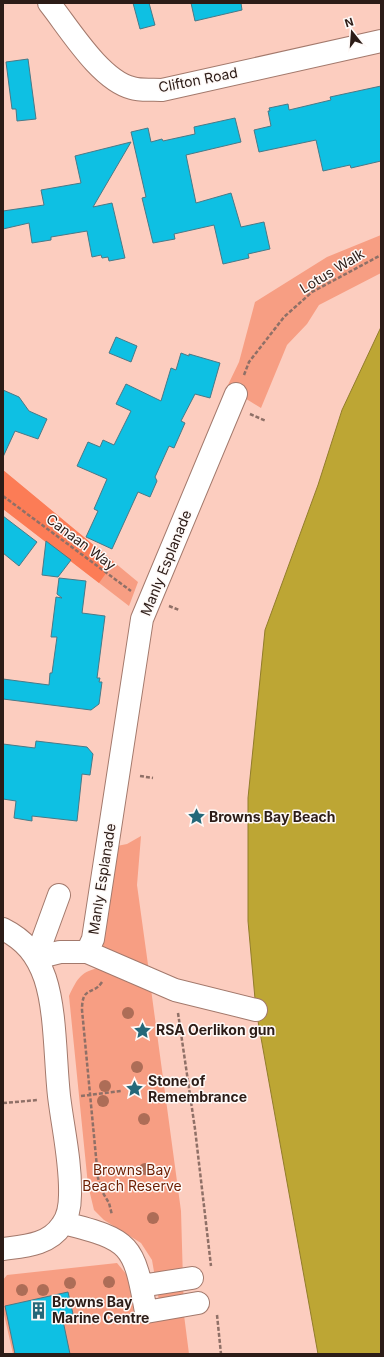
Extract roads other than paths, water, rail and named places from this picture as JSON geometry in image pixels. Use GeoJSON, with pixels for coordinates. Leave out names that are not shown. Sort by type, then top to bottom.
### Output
{"type":"FeatureCollection","features":[{"type":"Feature","properties":{"kind":"street","name":"Clifton Road"},"geometry":{"type":"LineString","coordinates":[[49,3],[88,54],[106,74],[131,88],[162,90],[381,41]]}},
{"type":"Feature","properties":{"kind":"street","name":"Manly Esplanade"},"geometry":{"type":"LineString","coordinates":[[36,958],[90,945],[110,837],[142,619],[159,603],[236,394]]}},
{"type":"Feature","properties":{"kind":"street"},"geometry":{"type":"LineString","coordinates":[[36,958],[59,894]]}},
{"type":"Feature","properties":{"kind":"street"},"geometry":{"type":"LineString","coordinates":[[3,929],[25,942],[36,958],[45,978],[50,1003],[59,1098],[70,1178],[70,1197],[64,1223],[52,1237],[43,1241],[3,1249]]}},
{"type":"Feature","properties":{"kind":"street"},"geometry":{"type":"LineString","coordinates":[[90,945],[108,962],[175,990],[256,1010]]}},
{"type":"Feature","properties":{"kind":"street"},"geometry":{"type":"LineString","coordinates":[[64,1223],[111,1237],[130,1253],[137,1268],[146,1312],[207,1305]]}},
{"type":"Feature","properties":{"kind":"street"},"geometry":{"type":"LineString","coordinates":[[141,1286],[202,1273]]}},
{"type":"Feature","properties":{"kind":"place","name":"Browns Bay Beach"},"geometry":{"type":"Point","coordinates":[196,817]}},
{"type":"Feature","properties":{"kind":"place","name":"RSA Oerlikon gun"},"geometry":{"type":"Point","coordinates":[143,1030]}},
{"type":"Feature","properties":{"kind":"place","name":"Stone of Remembrance"},"geometry":{"type":"Point","coordinates":[135,1089]}},
{"type":"Feature","properties":{"kind":"place","name":"Browns Bay Marine Centre"},"geometry":{"type":"Point","coordinates":[39,1310]}},
{"type":"Feature","properties":{"kind":"park label","name":"Browns Bay Beach Reserve"},"geometry":{"type":"Point","coordinates":[132,1178]}}]}
